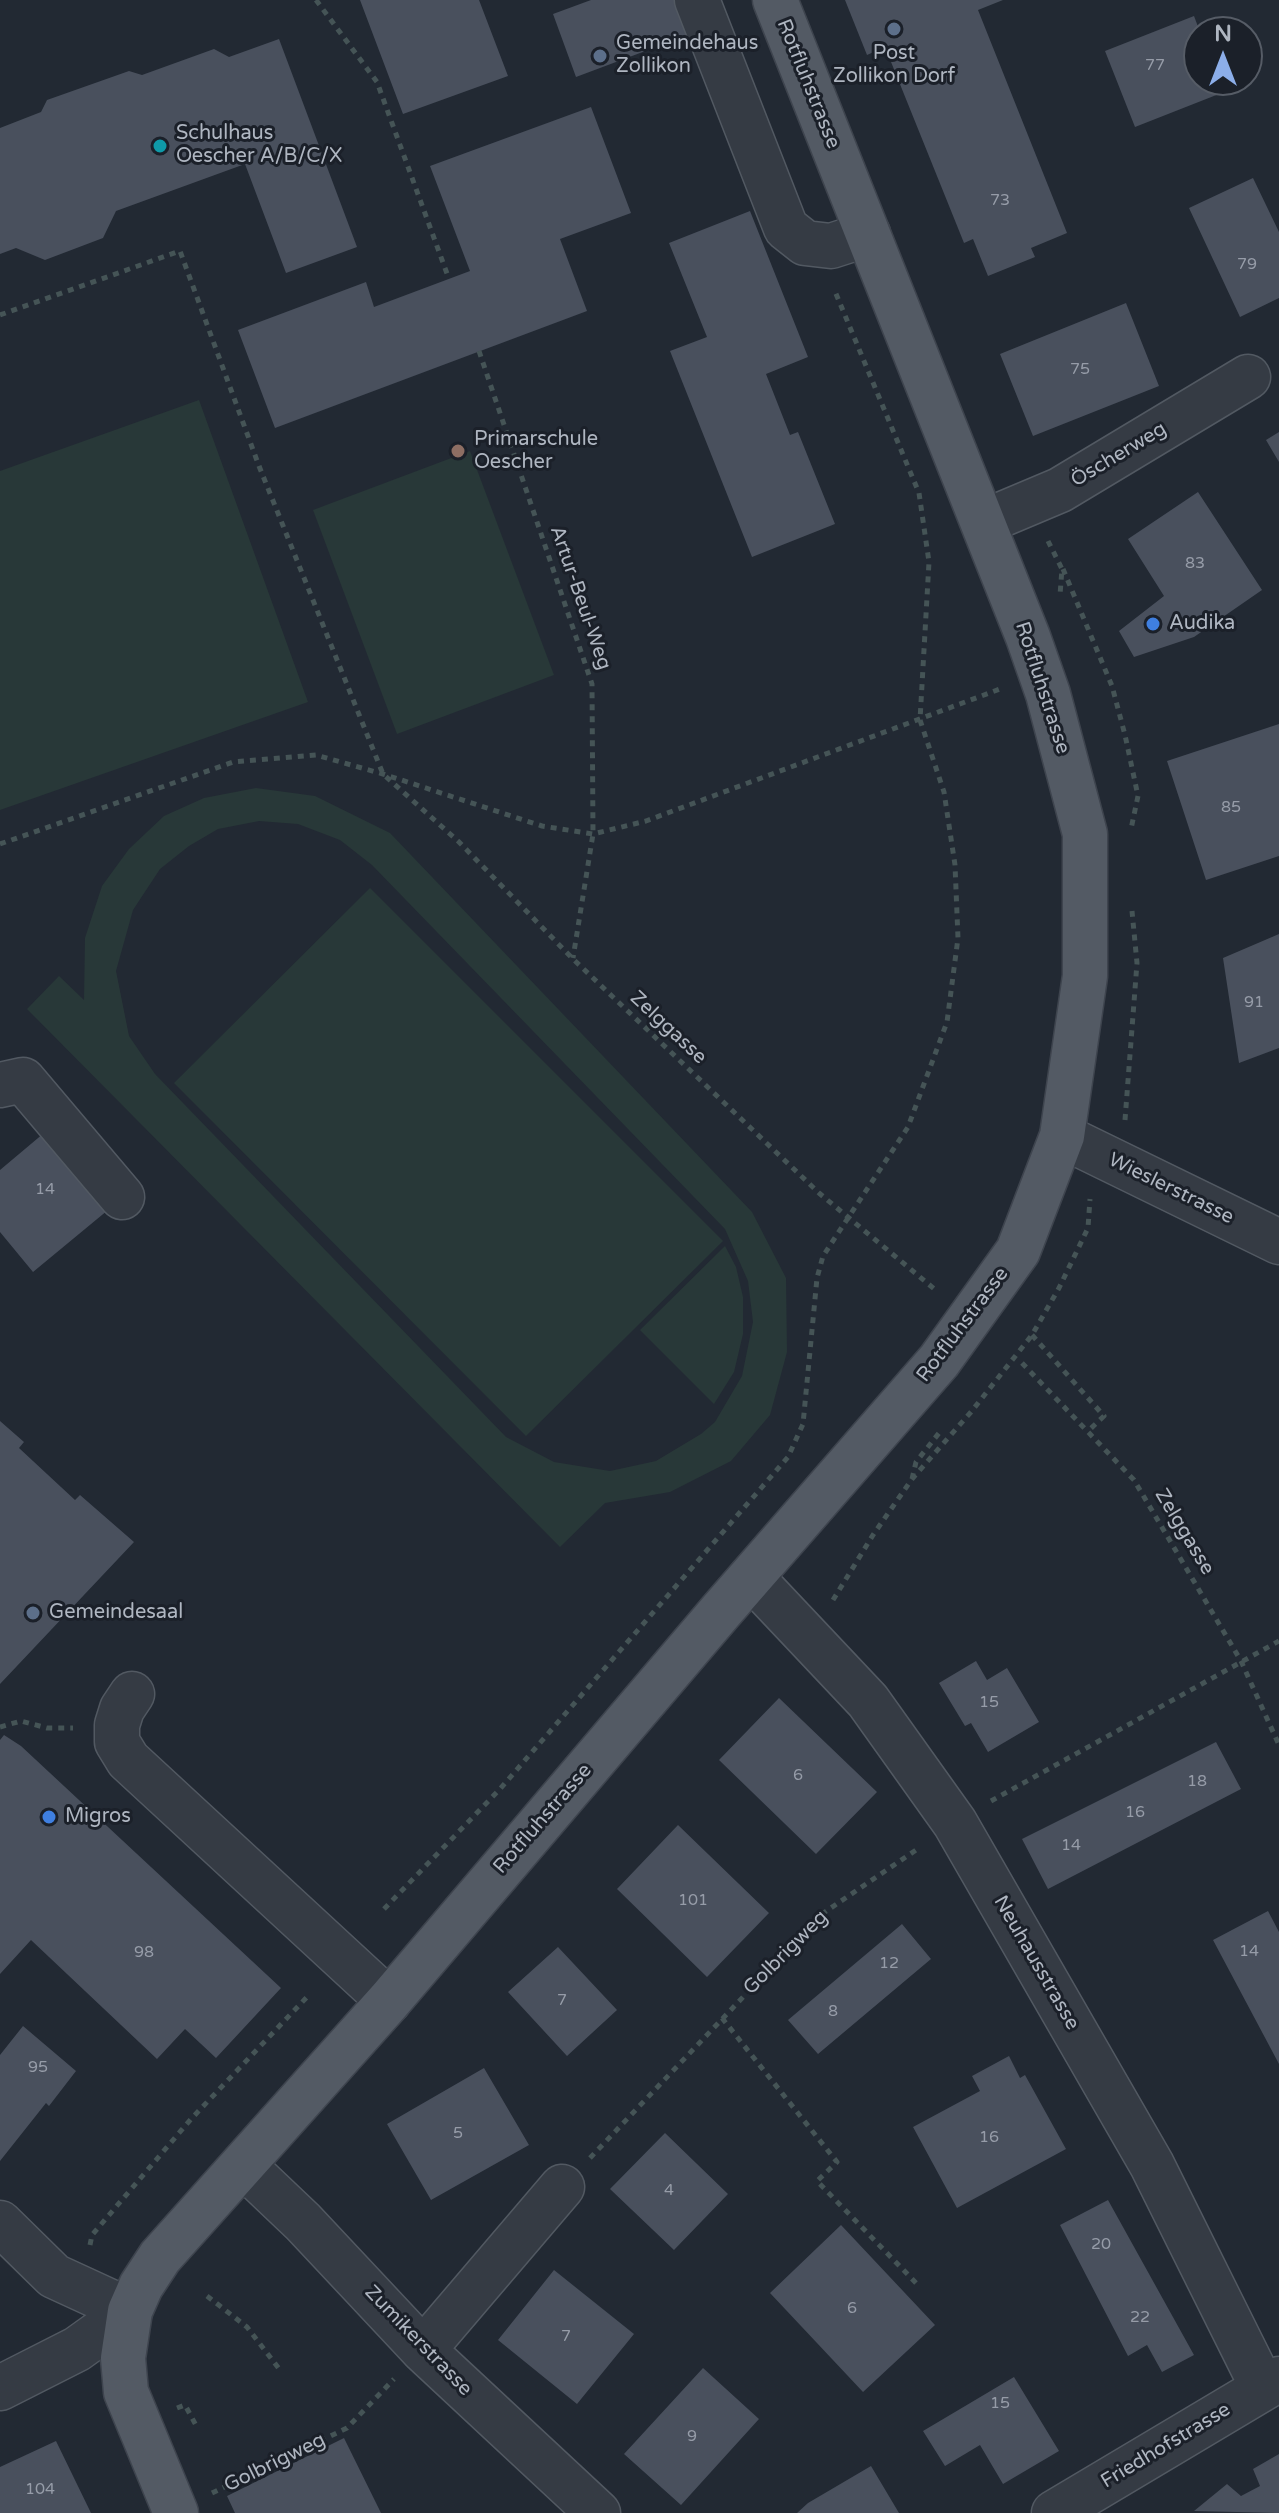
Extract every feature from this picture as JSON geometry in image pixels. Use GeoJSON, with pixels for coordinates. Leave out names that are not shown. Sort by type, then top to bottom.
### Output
{"type":"FeatureCollection","features":[{"type":"Feature","properties":{"kind":"main road","name":"Rotfluhstrasse"},"geometry":{"type":"LineString","coordinates":[[175,2511],[126,2392],[123,2358],[130,2311],[141,2286],[160,2257],[389,2001],[939,1361],[1018,1251],[1062,1136],[1085,976],[1085,834],[1048,694],[984,522],[775,0]]}},
{"type":"Feature","properties":{"kind":"street"},"geometry":{"type":"LineString","coordinates":[[697,0],[786,228],[805,243],[831,246],[868,234]]}},
{"type":"Feature","properties":{"kind":"street","name":"Öscherweg"},"geometry":{"type":"LineString","coordinates":[[984,522],[1060,490],[1248,377]]}},
{"type":"Feature","properties":{"kind":"street"},"geometry":{"type":"LineString","coordinates":[[0,1085],[23,1080],[122,1197]]}},
{"type":"Feature","properties":{"kind":"street","name":"Wieslerstrasse"},"geometry":{"type":"LineString","coordinates":[[1062,1136],[1279,1242]]}},
{"type":"Feature","properties":{"kind":"street","name":"Neuhausstrasse"},"geometry":{"type":"LineString","coordinates":[[751,1577],[868,1701],[955,1823],[1152,2165],[1271,2383]]}},
{"type":"Feature","properties":{"kind":"street"},"geometry":{"type":"LineString","coordinates":[[132,1694],[122,1709],[117,1725],[117,1742],[128,1760],[389,2001]]}},
{"type":"Feature","properties":{"kind":"street","name":"Zumikerstrasse"},"geometry":{"type":"LineString","coordinates":[[243,2165],[313,2233],[423,2350],[598,2513]]}},
{"type":"Feature","properties":{"kind":"street"},"geometry":{"type":"LineString","coordinates":[[423,2350],[562,2187]]}},
{"type":"Feature","properties":{"kind":"street"},"geometry":{"type":"LineString","coordinates":[[0,2223],[54,2276],[130,2311],[77,2349],[0,2388]]}},
{"type":"Feature","properties":{"kind":"street","name":"Friedhofstrasse"},"geometry":{"type":"LineString","coordinates":[[1054,2513],[1271,2383]]}},
{"type":"Feature","properties":{"kind":"path"},"geometry":{"type":"LineString","coordinates":[[316,0],[377,82],[449,279]]}},
{"type":"Feature","properties":{"kind":"path"},"geometry":{"type":"LineString","coordinates":[[0,315],[180,251],[264,480],[383,774]]}},
{"type":"Feature","properties":{"kind":"path"},"geometry":{"type":"LineString","coordinates":[[384,1909],[500,1789],[788,1457],[803,1424],[817,1278],[823,1256],[908,1127],[947,1022],[958,938],[955,865],[944,792],[920,720],[929,562],[919,493],[831,282]]}},
{"type":"Feature","properties":{"kind":"path","name":"Artur-Beul-Weg"},"geometry":{"type":"LineString","coordinates":[[479,351],[592,684],[593,834],[573,959]]}},
{"type":"Feature","properties":{"kind":"path"},"geometry":{"type":"LineString","coordinates":[[1028,503],[1062,569],[1112,686],[1138,796],[1129,836]]}},
{"type":"Feature","properties":{"kind":"path"},"geometry":{"type":"LineString","coordinates":[[1059,597],[1062,569]]}},
{"type":"Feature","properties":{"kind":"path"},"geometry":{"type":"LineString","coordinates":[[0,844],[233,762],[316,755],[542,826],[593,834],[646,821],[1002,687]]}},
{"type":"Feature","properties":{"kind":"path","name":"Zelggasse"},"geometry":{"type":"LineString","coordinates":[[383,774],[458,841],[573,959],[819,1193],[940,1294]]}},
{"type":"Feature","properties":{"kind":"path"},"geometry":{"type":"LineString","coordinates":[[809,1639],[873,1535],[912,1479],[971,1412],[1032,1335],[1088,1228],[1090,1198]]}},
{"type":"Feature","properties":{"kind":"path"},"geometry":{"type":"LineString","coordinates":[[1032,1335],[1104,1416],[1088,1431]]}},
{"type":"Feature","properties":{"kind":"path","name":"Zelggasse"},"geometry":{"type":"LineString","coordinates":[[1022,1363],[1134,1480],[1241,1661],[1279,1745]]}},
{"type":"Feature","properties":{"kind":"path","name":"Golbrigweg"},"geometry":{"type":"LineString","coordinates":[[562,2187],[822,1914],[955,1823],[1279,1641]]}},
{"type":"Feature","properties":{"kind":"path"},"geometry":{"type":"LineString","coordinates":[[0,1727],[21,1721],[47,1728],[75,1728],[117,1742]]}},
{"type":"Feature","properties":{"kind":"path"},"geometry":{"type":"LineString","coordinates":[[79,2286],[92,2235],[191,2119],[307,1997]]}},
{"type":"Feature","properties":{"kind":"path"},"geometry":{"type":"LineString","coordinates":[[722,2018],[837,2162],[817,2181],[917,2284]]}},
{"type":"Feature","properties":{"kind":"path"},"geometry":{"type":"LineString","coordinates":[[207,2296],[247,2327],[280,2370]]}},
{"type":"Feature","properties":{"kind":"path","name":"Golbrigweg"},"geometry":{"type":"LineString","coordinates":[[175,2511],[347,2428],[369,2406]]}},
{"type":"Feature","properties":{"kind":"shaded area"},"geometry":{"type":"Polygon","coordinates":[[[199,400],[308,702],[0,810],[0,471],[199,400]]]}},
{"type":"Feature","properties":{"kind":"shaded area"},"geometry":{"type":"Polygon","coordinates":[[[470,451],[554,675],[397,734],[313,510],[470,451]]]}},
{"type":"Feature","properties":{"kind":"shaded area"},"geometry":{"type":"Polygon","coordinates":[[[256,788],[315,796],[390,833],[752,1212],[786,1278],[787,1352],[770,1415],[731,1461],[670,1492],[605,1503],[560,1547],[27,1009],[59,976],[84,1000],[85,938],[102,886],[129,849],[164,816],[204,798],[256,788]],[[259,821],[218,829],[189,846],[160,869],[133,910],[116,971],[129,1036],[155,1074],[506,1437],[554,1462],[610,1471],[656,1461],[701,1434],[715,1422],[742,1376],[753,1322],[748,1281],[725,1229],[372,865],[340,840],[298,824],[259,821]]]}},
{"type":"Feature","properties":{"kind":"shaded area"},"geometry":{"type":"Polygon","coordinates":[[[370,888],[723,1241],[526,1436],[174,1083],[370,888]]]}},
{"type":"Feature","properties":{"kind":"shaded area"},"geometry":{"type":"Polygon","coordinates":[[[725,1246],[736,1267],[743,1297],[743,1334],[734,1372],[714,1404],[640,1330],[725,1246]]]}},
{"type":"Feature","properties":{"kind":"building"},"geometry":{"type":"Polygon","coordinates":[[[360,0],[479,0],[508,76],[403,114],[360,0]]]}},
{"type":"Feature","properties":{"kind":"building","name":"Gemeindehaus Zollikon"},"geometry":{"type":"Polygon","coordinates":[[[591,0],[675,0],[688,35],[576,77],[553,14],[591,0]]]}},
{"type":"Feature","properties":{"kind":"building"},"geometry":{"type":"Polygon","coordinates":[[[845,0],[1003,0],[978,10],[1067,233],[1031,248],[1035,257],[988,276],[973,239],[964,243],[885,47],[867,55],[845,0]]]}},
{"type":"Feature","properties":{"kind":"building"},"geometry":{"type":"Polygon","coordinates":[[[1183,20],[1183,96],[1214,96],[1135,127],[1105,51],[1183,20]]]}},
{"type":"Feature","properties":{"kind":"building","name":"Schulhaus Oescher A/B/C/X"},"geometry":{"type":"Polygon","coordinates":[[[279,39],[357,247],[286,273],[245,164],[116,211],[103,238],[45,260],[16,248],[0,254],[0,128],[41,112],[47,100],[129,71],[142,75],[214,49],[229,57],[279,39]]]}},
{"type":"Feature","properties":{"kind":"building"},"geometry":{"type":"Polygon","coordinates":[[[591,107],[631,213],[560,239],[587,311],[275,428],[238,330],[366,282],[374,307],[470,271],[430,166],[591,107]]]}},
{"type":"Feature","properties":{"kind":"building"},"geometry":{"type":"Polygon","coordinates":[[[1253,178],[1279,232],[1279,298],[1240,317],[1189,208],[1253,178]]]}},
{"type":"Feature","properties":{"kind":"building"},"geometry":{"type":"Polygon","coordinates":[[[750,211],[808,357],[766,374],[790,435],[798,432],[835,524],[752,557],[670,351],[707,337],[669,243],[750,211]]]}},
{"type":"Feature","properties":{"kind":"building"},"geometry":{"type":"Polygon","coordinates":[[[1126,303],[1159,386],[1033,436],[1000,354],[1126,303]]]}},
{"type":"Feature","properties":{"kind":"building"},"geometry":{"type":"Polygon","coordinates":[[[1279,432],[1279,462],[1266,440],[1279,432]]]}},
{"type":"Feature","properties":{"kind":"building"},"geometry":{"type":"Polygon","coordinates":[[[1198,492],[1262,590],[1194,637],[1134,657],[1119,631],[1164,596],[1128,539],[1198,492]]]}},
{"type":"Feature","properties":{"kind":"building"},"geometry":{"type":"Polygon","coordinates":[[[1279,724],[1279,856],[1206,880],[1167,761],[1279,724]]]}},
{"type":"Feature","properties":{"kind":"building"},"geometry":{"type":"Polygon","coordinates":[[[1279,934],[1279,1048],[1239,1063],[1223,958],[1279,934]]]}},
{"type":"Feature","properties":{"kind":"building"},"geometry":{"type":"Polygon","coordinates":[[[44,1133],[108,1210],[33,1272],[0,1232],[0,1170],[44,1133]]]}},
{"type":"Feature","properties":{"kind":"building","name":"Gemeindesaal"},"geometry":{"type":"Polygon","coordinates":[[[0,1421],[24,1442],[19,1448],[75,1500],[80,1495],[134,1542],[0,1684],[0,1421]]]}},
{"type":"Feature","properties":{"kind":"building"},"geometry":{"type":"Polygon","coordinates":[[[976,1661],[987,1680],[1007,1668],[1039,1722],[988,1752],[971,1723],[965,1726],[939,1683],[976,1661]]]}},
{"type":"Feature","properties":{"kind":"building"},"geometry":{"type":"Polygon","coordinates":[[[779,1698],[877,1792],[816,1854],[719,1760],[779,1698]]]}},
{"type":"Feature","properties":{"kind":"building"},"geometry":{"type":"Polygon","coordinates":[[[4,1735],[21,1746],[281,1988],[216,2058],[185,2029],[157,2059],[31,1940],[0,1974],[0,1740],[4,1735]]]}},
{"type":"Feature","properties":{"kind":"building"},"geometry":{"type":"Polygon","coordinates":[[[1216,1742],[1241,1789],[1048,1889],[1022,1839],[1216,1742]]]}},
{"type":"Feature","properties":{"kind":"building"},"geometry":{"type":"Polygon","coordinates":[[[678,1825],[769,1913],[707,1977],[617,1889],[678,1825]]]}},
{"type":"Feature","properties":{"kind":"building"},"geometry":{"type":"Polygon","coordinates":[[[1268,1911],[1279,1932],[1279,2064],[1213,1940],[1268,1911]]]}},
{"type":"Feature","properties":{"kind":"building"},"geometry":{"type":"Polygon","coordinates":[[[902,1924],[931,1959],[818,2054],[788,2020],[902,1924]]]}},
{"type":"Feature","properties":{"kind":"building"},"geometry":{"type":"Polygon","coordinates":[[[558,1947],[617,2010],[567,2056],[508,1992],[558,1947]]]}},
{"type":"Feature","properties":{"kind":"building"},"geometry":{"type":"Polygon","coordinates":[[[23,2026],[76,2071],[0,2161],[0,2055],[23,2026]]]}},
{"type":"Feature","properties":{"kind":"building"},"geometry":{"type":"Polygon","coordinates":[[[1009,2056],[1020,2078],[1025,2075],[1066,2149],[957,2208],[913,2127],[980,2091],[972,2076],[1009,2056]]]}},
{"type":"Feature","properties":{"kind":"building"},"geometry":{"type":"Polygon","coordinates":[[[484,2068],[529,2145],[431,2200],[387,2124],[484,2068]]]}},
{"type":"Feature","properties":{"kind":"building"},"geometry":{"type":"Polygon","coordinates":[[[665,2133],[728,2194],[674,2250],[610,2189],[665,2133]]]}},
{"type":"Feature","properties":{"kind":"building"},"geometry":{"type":"Polygon","coordinates":[[[1108,2200],[1194,2355],[1162,2372],[1147,2345],[1128,2356],[1060,2225],[1108,2200]]]}},
{"type":"Feature","properties":{"kind":"building"},"geometry":{"type":"Polygon","coordinates":[[[841,2225],[935,2325],[863,2392],[770,2293],[841,2225]]]}},
{"type":"Feature","properties":{"kind":"building"},"geometry":{"type":"Polygon","coordinates":[[[554,2270],[634,2334],[577,2404],[498,2340],[554,2270]]]}},
{"type":"Feature","properties":{"kind":"building"},"geometry":{"type":"Polygon","coordinates":[[[703,2368],[759,2419],[681,2505],[624,2454],[703,2368]]]}},
{"type":"Feature","properties":{"kind":"building"},"geometry":{"type":"Polygon","coordinates":[[[1014,2377],[1059,2451],[1003,2484],[980,2445],[945,2466],[923,2431],[1014,2377]]]}},
{"type":"Feature","properties":{"kind":"building"},"geometry":{"type":"Polygon","coordinates":[[[344,2438],[381,2513],[235,2513],[227,2496],[344,2438]]]}},
{"type":"Feature","properties":{"kind":"building"},"geometry":{"type":"Polygon","coordinates":[[[56,2441],[91,2513],[0,2513],[0,2467],[56,2441]]]}},
{"type":"Feature","properties":{"kind":"building"},"geometry":{"type":"Polygon","coordinates":[[[1279,2454],[1279,2513],[1194,2511],[1227,2484],[1241,2496],[1260,2486],[1253,2469],[1279,2454]]]}},
{"type":"Feature","properties":{"kind":"building"},"geometry":{"type":"Polygon","coordinates":[[[871,2466],[899,2513],[797,2513],[808,2503],[871,2466]]]}},
{"type":"Feature","properties":{"kind":"place","name":"Post Zollikon Dorf"},"geometry":{"type":"Point","coordinates":[894,29]}},
{"type":"Feature","properties":{"kind":"place","name":"Gemeindehaus Zollikon"},"geometry":{"type":"Point","coordinates":[600,56]}},
{"type":"Feature","properties":{"kind":"place","name":"Schulhaus Oescher A/B/C/X"},"geometry":{"type":"Point","coordinates":[160,146]}},
{"type":"Feature","properties":{"kind":"place","name":"Primarschule Oescher"},"geometry":{"type":"Point","coordinates":[458,451]}},
{"type":"Feature","properties":{"kind":"place","name":"Audika"},"geometry":{"type":"Point","coordinates":[1153,624]}},
{"type":"Feature","properties":{"kind":"place","name":"Gemeindesaal"},"geometry":{"type":"Point","coordinates":[33,1613]}},
{"type":"Feature","properties":{"kind":"place","name":"Migros"},"geometry":{"type":"Point","coordinates":[49,1817]}}]}
